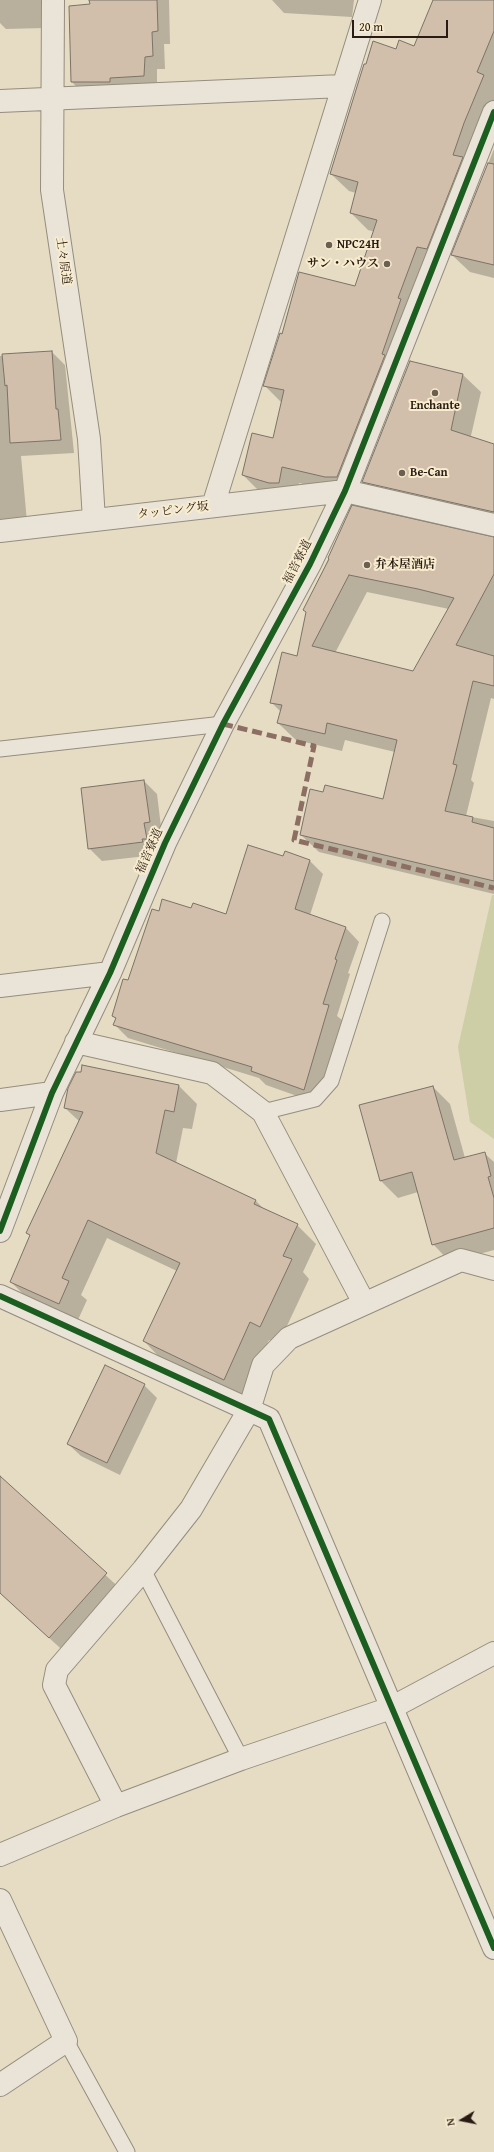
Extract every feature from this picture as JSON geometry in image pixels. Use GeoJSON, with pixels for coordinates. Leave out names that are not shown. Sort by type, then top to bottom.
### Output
{"type":"FeatureCollection","features":[{"type":"Feature","properties":{"kind":"street","name":"土々原道"},"geometry":{"type":"LineString","coordinates":[[53,0],[52,190],[89,439],[94,520]]}},
{"type":"Feature","properties":{"kind":"street"},"geometry":{"type":"LineString","coordinates":[[213,506],[342,86],[370,0]]}},
{"type":"Feature","properties":{"kind":"street"},"geometry":{"type":"LineString","coordinates":[[0,100],[342,86]]}},
{"type":"Feature","properties":{"kind":"street","name":"福音寮道"},"geometry":{"type":"LineString","coordinates":[[0,1231],[52,1093],[110,973],[165,843],[223,724],[310,564],[346,491],[494,112]]}},
{"type":"Feature","properties":{"kind":"street","name":"タッピング坂"},"geometry":{"type":"LineString","coordinates":[[0,530],[346,491],[494,525]]}},
{"type":"Feature","properties":{"kind":"street"},"geometry":{"type":"LineString","coordinates":[[0,986],[110,973]]}},
{"type":"Feature","properties":{"kind":"street"},"geometry":{"type":"LineString","coordinates":[[76,1042],[212,1073],[263,1112],[364,1303]]}},
{"type":"Feature","properties":{"kind":"street"},"geometry":{"type":"LineString","coordinates":[[0,1100],[52,1093]]}},
{"type":"Feature","properties":{"kind":"street"},"geometry":{"type":"LineString","coordinates":[[116,1806],[54,1685],[57,1670],[143,1570],[191,1509],[249,1410],[263,1365],[289,1338],[460,1260],[494,1269]]}},
{"type":"Feature","properties":{"kind":"street"},"geometry":{"type":"LineString","coordinates":[[0,1296],[269,1419],[494,1948]]}},
{"type":"Feature","properties":{"kind":"street"},"geometry":{"type":"LineString","coordinates":[[0,1855],[116,1806],[241,1759],[391,1708],[494,1653]]}},
{"type":"Feature","properties":{"kind":"street"},"geometry":{"type":"LineString","coordinates":[[0,1900],[66,2041],[0,2085]]}},
{"type":"Feature","properties":{"kind":"lane"},"geometry":{"type":"LineString","coordinates":[[0,749],[223,724]]}},
{"type":"Feature","properties":{"kind":"lane"},"geometry":{"type":"LineString","coordinates":[[263,1112],[315,1099],[331,1081],[382,921]]}},
{"type":"Feature","properties":{"kind":"lane"},"geometry":{"type":"LineString","coordinates":[[143,1570],[241,1759]]}},
{"type":"Feature","properties":{"kind":"lane"},"geometry":{"type":"LineString","coordinates":[[66,2041],[127,2152]]}},
{"type":"Feature","properties":{"kind":"green space"},"geometry":{"type":"Polygon","coordinates":[[[492,895],[494,895],[494,1139],[470,1122],[458,1047],[492,895]]]}},
{"type":"Feature","properties":{"kind":"building"},"geometry":{"type":"Polygon","coordinates":[[[89,0],[157,0],[158,31],[152,32],[153,56],[145,57],[144,76],[110,78],[110,82],[71,82],[69,6],[90,4],[89,0]]]}},
{"type":"Feature","properties":{"kind":"building"},"geometry":{"type":"Polygon","coordinates":[[[433,0],[494,0],[494,31],[477,72],[484,75],[464,123],[453,155],[463,157],[427,249],[417,247],[398,298],[401,299],[382,354],[385,355],[337,477],[325,477],[282,467],[279,483],[269,483],[242,475],[252,433],[273,438],[284,390],[263,386],[280,333],[282,334],[299,272],[355,286],[377,220],[350,213],[358,182],[330,174],[364,64],[366,64],[373,41],[396,49],[399,40],[414,46],[433,0]]]}},
{"type":"Feature","properties":{"kind":"building"},"geometry":{"type":"Polygon","coordinates":[[[488,163],[494,164],[494,265],[451,255],[488,163]]]}},
{"type":"Feature","properties":{"kind":"building"},"geometry":{"type":"Polygon","coordinates":[[[52,351],[56,409],[58,409],[61,440],[10,443],[7,385],[5,386],[2,354],[52,351]]]}},
{"type":"Feature","properties":{"kind":"building"},"geometry":{"type":"Polygon","coordinates":[[[410,361],[463,374],[451,430],[494,444],[494,512],[362,482],[410,361]]]}},
{"type":"Feature","properties":{"kind":"building"},"geometry":{"type":"Polygon","coordinates":[[[352,505],[494,537],[494,574],[456,645],[494,656],[494,686],[473,681],[453,764],[457,765],[445,811],[473,817],[472,822],[494,828],[494,881],[300,835],[310,789],[323,792],[325,785],[383,799],[397,740],[327,723],[325,734],[277,723],[282,705],[270,703],[282,652],[297,656],[306,612],[303,610],[329,559],[328,558],[352,505]],[[349,575],[312,646],[413,671],[454,598],[349,575]]]}},
{"type":"Feature","properties":{"kind":"building"},"geometry":{"type":"Polygon","coordinates":[[[144,780],[150,822],[144,823],[147,839],[142,839],[143,842],[88,849],[81,788],[144,780]]]}},
{"type":"Feature","properties":{"kind":"building"},"geometry":{"type":"Polygon","coordinates":[[[248,845],[283,856],[285,851],[310,860],[295,909],[346,927],[335,959],[337,960],[323,1004],[329,1005],[304,1090],[251,1071],[252,1067],[113,1025],[116,1018],[112,1016],[123,979],[128,980],[152,909],[159,911],[162,899],[191,908],[193,903],[226,914],[248,845]]]}},
{"type":"Feature","properties":{"kind":"building"},"geometry":{"type":"Polygon","coordinates":[[[82,1065],[179,1085],[174,1112],[165,1110],[156,1153],[256,1200],[254,1204],[298,1224],[283,1256],[292,1259],[260,1327],[250,1322],[224,1380],[143,1341],[180,1263],[88,1220],[62,1278],[69,1281],[59,1304],[10,1282],[30,1235],[26,1233],[83,1112],[64,1108],[68,1088],[76,1072],[81,1072],[82,1065]]]}},
{"type":"Feature","properties":{"kind":"building"},"geometry":{"type":"Polygon","coordinates":[[[433,1086],[454,1160],[485,1152],[491,1176],[488,1177],[494,1198],[494,1228],[432,1245],[412,1172],[380,1181],[359,1105],[433,1086]]]}},
{"type":"Feature","properties":{"kind":"building"},"geometry":{"type":"Polygon","coordinates":[[[105,1365],[145,1384],[107,1463],[67,1444],[105,1365]]]}},
{"type":"Feature","properties":{"kind":"building"},"geometry":{"type":"Polygon","coordinates":[[[0,1476],[107,1573],[49,1638],[0,1593],[0,1476]]]}},
{"type":"Feature","properties":{"kind":"marked path"},"geometry":{"type":"LineString","coordinates":[[223,724],[314,746],[294,840],[494,888]]}},
{"type":"Feature","properties":{"kind":"cycle path"},"geometry":{"type":"LineString","coordinates":[[0,1231],[52,1093],[110,973],[165,843],[223,724],[310,564],[345,491],[494,112]]}},
{"type":"Feature","properties":{"kind":"cycle path"},"geometry":{"type":"LineString","coordinates":[[0,1296],[269,1419],[494,1948]]}},
{"type":"Feature","properties":{"kind":"place","name":"NPC24H"},"geometry":{"type":"Point","coordinates":[329,245]}},
{"type":"Feature","properties":{"kind":"place","name":"サン・ハウス"},"geometry":{"type":"Point","coordinates":[387,264]}},
{"type":"Feature","properties":{"kind":"place","name":"Enchante"},"geometry":{"type":"Point","coordinates":[435,393]}},
{"type":"Feature","properties":{"kind":"place","name":"Be-Can"},"geometry":{"type":"Point","coordinates":[402,473]}},
{"type":"Feature","properties":{"kind":"place","name":"弁本屋酒店"},"geometry":{"type":"Point","coordinates":[367,565]}}]}
